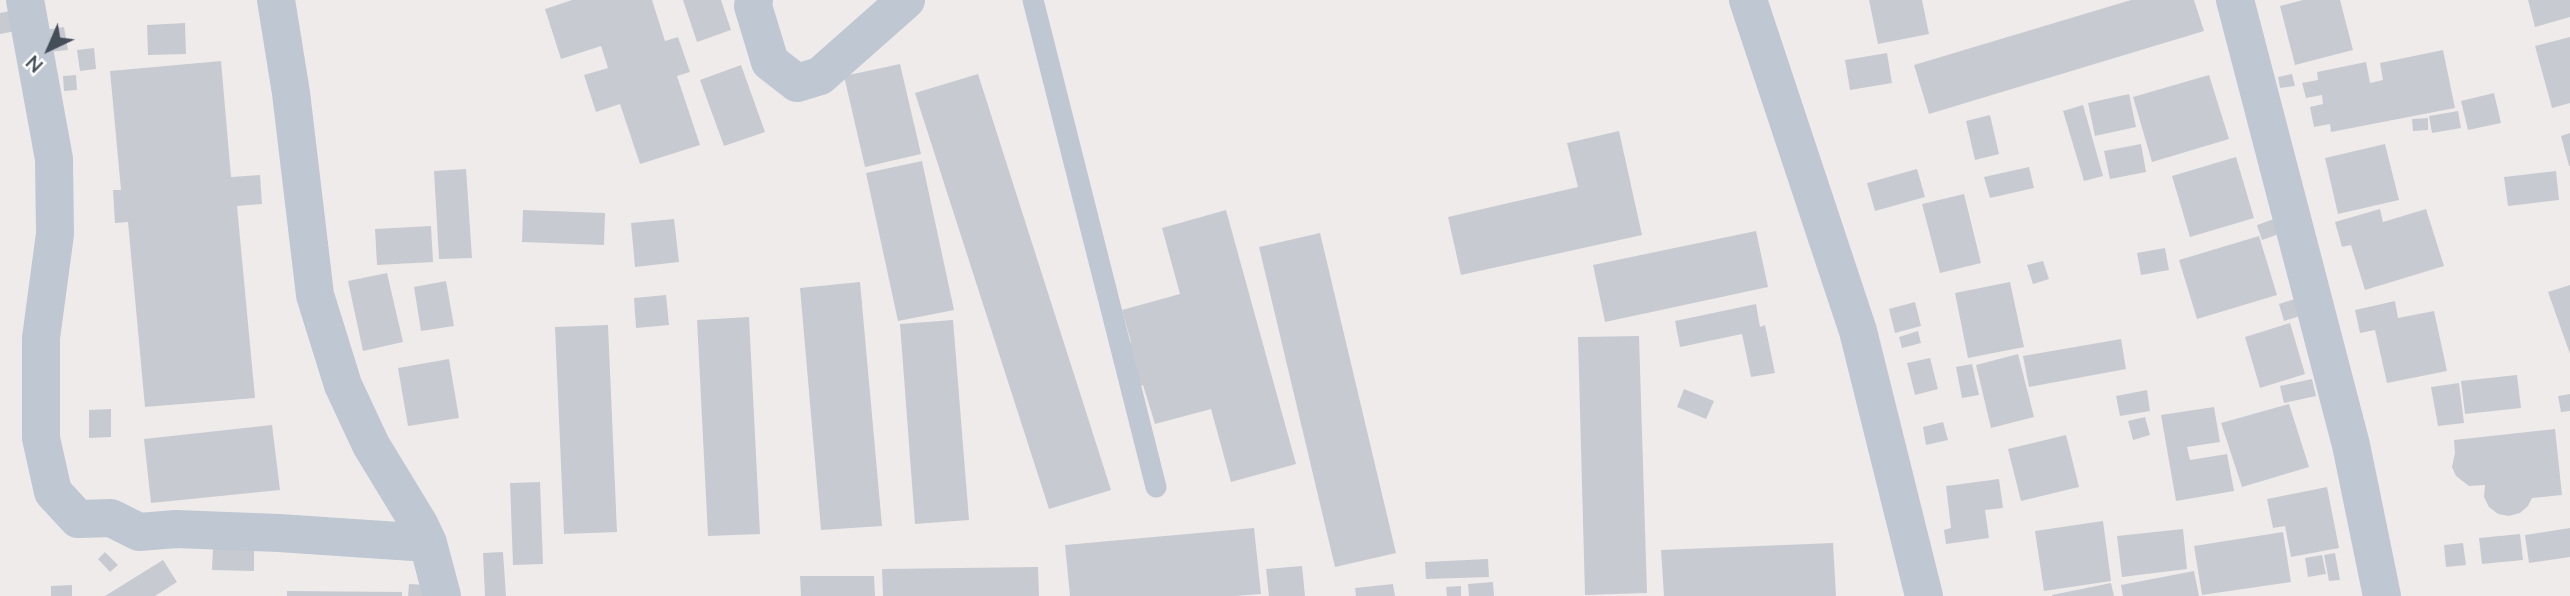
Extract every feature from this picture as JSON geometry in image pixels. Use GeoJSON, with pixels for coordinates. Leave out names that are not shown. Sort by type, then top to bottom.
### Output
{"type":"FeatureCollection","features":[{"type":"Feature","properties":{"kind":"street"},"geometry":{"type":"LineString","coordinates":[[25,0],[54,159],[55,234],[41,338],[41,438],[53,492],[78,519],[111,518],[139,532],[176,529],[428,543]]}},
{"type":"Feature","properties":{"kind":"street"},"geometry":{"type":"LineString","coordinates":[[276,0],[291,93],[315,295],[343,385],[371,445],[428,543],[442,596]]}},
{"type":"Feature","properties":{"kind":"street"},"geometry":{"type":"LineString","coordinates":[[754,0],[753,6],[770,62],[797,83],[820,76],[906,0]]}},
{"type":"Feature","properties":{"kind":"street"},"geometry":{"type":"LineString","coordinates":[[1748,0],[1858,331],[1924,596]]}},
{"type":"Feature","properties":{"kind":"street"},"geometry":{"type":"LineString","coordinates":[[2235,0],[2351,445],[2382,596]]}},
{"type":"Feature","properties":{"kind":"lane"},"geometry":{"type":"LineString","coordinates":[[1033,0],[1156,487]]}},
{"type":"Feature","properties":{"kind":"building"},"geometry":{"type":"Polygon","coordinates":[[[572,0],[652,0],[665,41],[678,37],[690,72],[677,76],[700,145],[640,164],[620,104],[596,112],[584,75],[608,68],[601,46],[561,59],[545,9],[572,0]]]}},
{"type":"Feature","properties":{"kind":"building"},"geometry":{"type":"Polygon","coordinates":[[[683,0],[721,0],[731,30],[697,42],[683,0]]]}},
{"type":"Feature","properties":{"kind":"building"},"geometry":{"type":"Polygon","coordinates":[[[1869,0],[1922,0],[1929,34],[1878,44],[1869,0]]]}},
{"type":"Feature","properties":{"kind":"building"},"geometry":{"type":"Polygon","coordinates":[[[2131,0],[2194,0],[2204,31],[1929,114],[1914,65],[2131,0]]]}},
{"type":"Feature","properties":{"kind":"building"},"geometry":{"type":"Polygon","coordinates":[[[2303,0],[2340,0],[2353,50],[2295,65],[2280,6],[2303,0]]]}},
{"type":"Feature","properties":{"kind":"building"},"geometry":{"type":"Polygon","coordinates":[[[2528,0],[2570,0],[2570,17],[2535,27],[2528,0]]]}},
{"type":"Feature","properties":{"kind":"building"},"geometry":{"type":"Polygon","coordinates":[[[21,9],[26,29],[0,34],[0,13],[21,9]]]}},
{"type":"Feature","properties":{"kind":"building"},"geometry":{"type":"Polygon","coordinates":[[[185,23],[186,54],[148,55],[147,25],[185,23]]]}},
{"type":"Feature","properties":{"kind":"building"},"geometry":{"type":"Polygon","coordinates":[[[64,27],[68,50],[48,52],[44,30],[64,27]]]}},
{"type":"Feature","properties":{"kind":"building"},"geometry":{"type":"Polygon","coordinates":[[[2570,37],[2570,103],[2552,108],[2535,46],[2570,37]]]}},
{"type":"Feature","properties":{"kind":"building"},"geometry":{"type":"Polygon","coordinates":[[[94,48],[96,69],[80,71],[77,50],[94,48]]]}},
{"type":"Feature","properties":{"kind":"building"},"geometry":{"type":"Polygon","coordinates":[[[2443,50],[2455,108],[2331,132],[2330,124],[2314,127],[2310,107],[2323,104],[2322,95],[2306,98],[2302,83],[2318,80],[2317,72],[2366,62],[2370,83],[2383,80],[2380,63],[2443,50]]]}},
{"type":"Feature","properties":{"kind":"building"},"geometry":{"type":"Polygon","coordinates":[[[1887,53],[1892,83],[1850,90],[1845,60],[1887,53]]]}},
{"type":"Feature","properties":{"kind":"building"},"geometry":{"type":"Polygon","coordinates":[[[221,61],[231,177],[260,175],[262,204],[237,206],[255,398],[145,407],[128,222],[115,223],[113,190],[121,190],[110,71],[221,61]]]}},
{"type":"Feature","properties":{"kind":"building"},"geometry":{"type":"Polygon","coordinates":[[[900,64],[921,154],[865,167],[844,76],[900,64]]]}},
{"type":"Feature","properties":{"kind":"building"},"geometry":{"type":"Polygon","coordinates":[[[741,65],[765,132],[724,146],[700,80],[741,65]]]}},
{"type":"Feature","properties":{"kind":"building"},"geometry":{"type":"Polygon","coordinates":[[[978,74],[1111,490],[1049,509],[915,93],[978,74]]]}},
{"type":"Feature","properties":{"kind":"building"},"geometry":{"type":"Polygon","coordinates":[[[2292,74],[2295,86],[2280,88],[2278,77],[2292,74]]]}},
{"type":"Feature","properties":{"kind":"building"},"geometry":{"type":"Polygon","coordinates":[[[76,75],[77,90],[64,91],[63,76],[76,75]]]}},
{"type":"Feature","properties":{"kind":"building"},"geometry":{"type":"Polygon","coordinates":[[[2209,75],[2229,139],[2152,162],[2133,97],[2209,75]]]}},
{"type":"Feature","properties":{"kind":"building"},"geometry":{"type":"Polygon","coordinates":[[[2494,93],[2501,123],[2468,130],[2461,101],[2494,93]]]}},
{"type":"Feature","properties":{"kind":"building"},"geometry":{"type":"Polygon","coordinates":[[[2129,94],[2136,127],[2095,136],[2088,103],[2129,94]]]}},
{"type":"Feature","properties":{"kind":"building"},"geometry":{"type":"Polygon","coordinates":[[[2083,105],[2103,176],[2084,181],[2063,111],[2083,105]]]}},
{"type":"Feature","properties":{"kind":"building"},"geometry":{"type":"Polygon","coordinates":[[[2458,111],[2461,128],[2432,133],[2429,116],[2458,111]]]}},
{"type":"Feature","properties":{"kind":"building"},"geometry":{"type":"Polygon","coordinates":[[[1990,115],[1999,154],[1975,160],[1966,121],[1990,115]]]}},
{"type":"Feature","properties":{"kind":"building"},"geometry":{"type":"Polygon","coordinates":[[[2428,118],[2428,130],[2413,131],[2412,119],[2428,118]]]}},
{"type":"Feature","properties":{"kind":"building"},"geometry":{"type":"Polygon","coordinates":[[[1619,131],[1642,235],[1461,275],[1448,217],[1578,187],[1567,143],[1619,131]]]}},
{"type":"Feature","properties":{"kind":"building"},"geometry":{"type":"Polygon","coordinates":[[[2570,133],[2570,166],[2569,166],[2561,136],[2570,133]]]}},
{"type":"Feature","properties":{"kind":"building"},"geometry":{"type":"Polygon","coordinates":[[[2141,144],[2146,172],[2110,179],[2104,151],[2141,144]]]}},
{"type":"Feature","properties":{"kind":"building"},"geometry":{"type":"Polygon","coordinates":[[[2385,144],[2399,200],[2338,214],[2325,158],[2385,144]]]}},
{"type":"Feature","properties":{"kind":"building"},"geometry":{"type":"Polygon","coordinates":[[[2236,157],[2254,218],[2190,237],[2172,176],[2236,157]]]}},
{"type":"Feature","properties":{"kind":"building"},"geometry":{"type":"Polygon","coordinates":[[[922,161],[954,310],[898,321],[866,173],[922,161]]]}},
{"type":"Feature","properties":{"kind":"building"},"geometry":{"type":"Polygon","coordinates":[[[2029,167],[2034,188],[1990,198],[1984,177],[2029,167]]]}},
{"type":"Feature","properties":{"kind":"building"},"geometry":{"type":"Polygon","coordinates":[[[466,169],[472,258],[439,259],[434,171],[466,169]]]}},
{"type":"Feature","properties":{"kind":"building"},"geometry":{"type":"Polygon","coordinates":[[[1917,169],[1925,197],[1875,211],[1867,183],[1917,169]]]}},
{"type":"Feature","properties":{"kind":"building"},"geometry":{"type":"Polygon","coordinates":[[[2556,171],[2559,200],[2508,206],[2504,177],[2556,171]]]}},
{"type":"Feature","properties":{"kind":"building"},"geometry":{"type":"Polygon","coordinates":[[[1964,194],[1981,263],[1940,273],[1922,204],[1964,194]]]}},
{"type":"Feature","properties":{"kind":"building"},"geometry":{"type":"Polygon","coordinates":[[[2380,209],[2383,222],[2426,209],[2444,266],[2365,290],[2351,245],[2342,247],[2335,222],[2380,209]]]}},
{"type":"Feature","properties":{"kind":"building"},"geometry":{"type":"Polygon","coordinates":[[[523,210],[605,213],[604,245],[522,242],[523,210]]]}},
{"type":"Feature","properties":{"kind":"building"},"geometry":{"type":"Polygon","coordinates":[[[1226,210],[1296,464],[1231,482],[1211,409],[1155,424],[1143,385],[1139,387],[1126,343],[1131,342],[1122,310],[1180,294],[1162,228],[1226,210]]]}},
{"type":"Feature","properties":{"kind":"building"},"geometry":{"type":"Polygon","coordinates":[[[2277,218],[2282,233],[2262,240],[2257,225],[2277,218]]]}},
{"type":"Feature","properties":{"kind":"building"},"geometry":{"type":"Polygon","coordinates":[[[674,219],[679,262],[635,267],[631,223],[674,219]]]}},
{"type":"Feature","properties":{"kind":"building"},"geometry":{"type":"Polygon","coordinates":[[[431,226],[433,262],[377,265],[375,229],[431,226]]]}},
{"type":"Feature","properties":{"kind":"building"},"geometry":{"type":"Polygon","coordinates":[[[1756,231],[1768,287],[1605,322],[1593,265],[1756,231]]]}},
{"type":"Feature","properties":{"kind":"building"},"geometry":{"type":"Polygon","coordinates":[[[1320,233],[1396,553],[1335,567],[1259,247],[1320,233]]]}},
{"type":"Feature","properties":{"kind":"building"},"geometry":{"type":"Polygon","coordinates":[[[2259,236],[2277,295],[2197,319],[2179,260],[2259,236]]]}},
{"type":"Feature","properties":{"kind":"building"},"geometry":{"type":"Polygon","coordinates":[[[2165,248],[2169,270],[2141,275],[2137,253],[2165,248]]]}},
{"type":"Feature","properties":{"kind":"building"},"geometry":{"type":"Polygon","coordinates":[[[2043,261],[2049,279],[2033,284],[2027,265],[2043,261]]]}},
{"type":"Feature","properties":{"kind":"building"},"geometry":{"type":"Polygon","coordinates":[[[387,273],[403,342],[363,351],[348,281],[387,273]]]}},
{"type":"Feature","properties":{"kind":"building"},"geometry":{"type":"Polygon","coordinates":[[[446,281],[454,326],[421,331],[414,287],[446,281]]]}},
{"type":"Feature","properties":{"kind":"building"},"geometry":{"type":"Polygon","coordinates":[[[860,282],[882,526],[821,530],[800,288],[860,282]]]}},
{"type":"Feature","properties":{"kind":"building"},"geometry":{"type":"Polygon","coordinates":[[[2010,282],[2024,347],[1968,358],[1955,293],[2010,282]]]}},
{"type":"Feature","properties":{"kind":"building"},"geometry":{"type":"Polygon","coordinates":[[[2570,285],[2570,354],[2548,292],[2570,285]]]}},
{"type":"Feature","properties":{"kind":"building"},"geometry":{"type":"Polygon","coordinates":[[[666,295],[669,325],[636,328],[634,298],[666,295]]]}},
{"type":"Feature","properties":{"kind":"building"},"geometry":{"type":"Polygon","coordinates":[[[2298,298],[2303,315],[2284,321],[2279,304],[2298,298]]]}},
{"type":"Feature","properties":{"kind":"building"},"geometry":{"type":"Polygon","coordinates":[[[2395,301],[2398,318],[2434,311],[2447,371],[2387,383],[2375,330],[2360,333],[2355,310],[2395,301]]]}},
{"type":"Feature","properties":{"kind":"building"},"geometry":{"type":"Polygon","coordinates":[[[1915,302],[1921,326],[1895,333],[1889,309],[1915,302]]]}},
{"type":"Feature","properties":{"kind":"building"},"geometry":{"type":"Polygon","coordinates":[[[1756,304],[1760,327],[1765,325],[1775,373],[1751,377],[1742,334],[1680,347],[1675,321],[1756,304]]]}},
{"type":"Feature","properties":{"kind":"building"},"geometry":{"type":"Polygon","coordinates":[[[749,317],[760,534],[708,536],[697,320],[749,317]]]}},
{"type":"Feature","properties":{"kind":"building"},"geometry":{"type":"Polygon","coordinates":[[[953,320],[969,520],[915,524],[900,324],[953,320]]]}},
{"type":"Feature","properties":{"kind":"building"},"geometry":{"type":"Polygon","coordinates":[[[2290,323],[2305,374],[2260,388],[2245,337],[2290,323]]]}},
{"type":"Feature","properties":{"kind":"building"},"geometry":{"type":"Polygon","coordinates":[[[608,325],[617,532],[564,534],[555,327],[608,325]]]}},
{"type":"Feature","properties":{"kind":"building"},"geometry":{"type":"Polygon","coordinates":[[[1918,331],[1921,343],[1902,348],[1899,337],[1918,331]]]}},
{"type":"Feature","properties":{"kind":"building"},"geometry":{"type":"Polygon","coordinates":[[[1639,336],[1647,593],[1585,595],[1578,337],[1639,336]]]}},
{"type":"Feature","properties":{"kind":"building"},"geometry":{"type":"Polygon","coordinates":[[[2121,339],[2126,369],[2029,387],[2023,356],[2121,339]]]}},
{"type":"Feature","properties":{"kind":"building"},"geometry":{"type":"Polygon","coordinates":[[[2018,354],[2034,417],[1991,428],[1976,365],[2018,354]]]}},
{"type":"Feature","properties":{"kind":"building"},"geometry":{"type":"Polygon","coordinates":[[[1930,358],[1938,389],[1915,395],[1907,363],[1930,358]]]}},
{"type":"Feature","properties":{"kind":"building"},"geometry":{"type":"Polygon","coordinates":[[[449,359],[459,418],[408,426],[398,368],[449,359]]]}},
{"type":"Feature","properties":{"kind":"building"},"geometry":{"type":"Polygon","coordinates":[[[1972,364],[1979,395],[1962,398],[1956,367],[1972,364]]]}},
{"type":"Feature","properties":{"kind":"building"},"geometry":{"type":"Polygon","coordinates":[[[2517,375],[2521,408],[2465,414],[2461,381],[2517,375]]]}},
{"type":"Feature","properties":{"kind":"building"},"geometry":{"type":"Polygon","coordinates":[[[2312,379],[2316,396],[2284,403],[2280,386],[2312,379]]]}},
{"type":"Feature","properties":{"kind":"building"},"geometry":{"type":"Polygon","coordinates":[[[2459,383],[2464,423],[2438,426],[2431,387],[2459,383]]]}},
{"type":"Feature","properties":{"kind":"building"},"geometry":{"type":"Polygon","coordinates":[[[1684,389],[1714,401],[1706,419],[1677,407],[1684,389]]]}},
{"type":"Feature","properties":{"kind":"building"},"geometry":{"type":"Polygon","coordinates":[[[2147,390],[2150,411],[2120,416],[2116,396],[2147,390]]]}},
{"type":"Feature","properties":{"kind":"building"},"geometry":{"type":"Polygon","coordinates":[[[2570,394],[2570,411],[2561,412],[2558,396],[2570,394]]]}},
{"type":"Feature","properties":{"kind":"building"},"geometry":{"type":"Polygon","coordinates":[[[2289,404],[2309,467],[2242,487],[2221,423],[2289,404]]]}},
{"type":"Feature","properties":{"kind":"building"},"geometry":{"type":"Polygon","coordinates":[[[2214,407],[2220,442],[2187,447],[2190,460],[2227,454],[2234,491],[2176,501],[2161,415],[2214,407]]]}},
{"type":"Feature","properties":{"kind":"building"},"geometry":{"type":"Polygon","coordinates":[[[111,409],[111,437],[89,438],[89,410],[111,409]]]}},
{"type":"Feature","properties":{"kind":"building"},"geometry":{"type":"Polygon","coordinates":[[[2145,417],[2150,435],[2133,440],[2128,421],[2145,417]]]}},
{"type":"Feature","properties":{"kind":"building"},"geometry":{"type":"Polygon","coordinates":[[[1943,422],[1948,440],[1926,445],[1923,427],[1943,422]]]}},
{"type":"Feature","properties":{"kind":"building"},"geometry":{"type":"Polygon","coordinates":[[[272,425],[280,490],[151,503],[144,439],[272,425]]]}},
{"type":"Feature","properties":{"kind":"building"},"geometry":{"type":"Polygon","coordinates":[[[2555,429],[2562,495],[2532,498],[2520,513],[2509,516],[2498,514],[2489,507],[2484,497],[2485,485],[2469,486],[2456,476],[2452,467],[2454,440],[2555,429]]]}},
{"type":"Feature","properties":{"kind":"building"},"geometry":{"type":"Polygon","coordinates":[[[2066,435],[2079,487],[2021,501],[2008,449],[2066,435]]]}},
{"type":"Feature","properties":{"kind":"building"},"geometry":{"type":"Polygon","coordinates":[[[1999,479],[2003,508],[1985,510],[1989,538],[1946,544],[1944,530],[1951,528],[1946,486],[1999,479]]]}},
{"type":"Feature","properties":{"kind":"building"},"geometry":{"type":"Polygon","coordinates":[[[540,482],[543,564],[513,565],[510,483],[540,482]]]}},
{"type":"Feature","properties":{"kind":"building"},"geometry":{"type":"Polygon","coordinates":[[[2327,487],[2339,548],[2291,557],[2285,526],[2273,528],[2267,499],[2327,487]]]}},
{"type":"Feature","properties":{"kind":"building"},"geometry":{"type":"Polygon","coordinates":[[[2103,521],[2111,581],[2044,591],[2035,531],[2103,521]]]}},
{"type":"Feature","properties":{"kind":"building"},"geometry":{"type":"Polygon","coordinates":[[[1254,528],[1261,594],[1070,596],[1065,545],[1254,528]]]}},
{"type":"Feature","properties":{"kind":"building"},"geometry":{"type":"Polygon","coordinates":[[[2570,528],[2570,557],[2529,563],[2525,535],[2570,528]]]}},
{"type":"Feature","properties":{"kind":"building"},"geometry":{"type":"Polygon","coordinates":[[[2183,529],[2187,569],[2122,577],[2117,536],[2183,529]]]}},
{"type":"Feature","properties":{"kind":"building"},"geometry":{"type":"Polygon","coordinates":[[[2283,532],[2291,582],[2202,595],[2194,546],[2283,532]]]}},
{"type":"Feature","properties":{"kind":"building"},"geometry":{"type":"Polygon","coordinates":[[[2520,534],[2523,560],[2482,564],[2479,538],[2520,534]]]}},
{"type":"Feature","properties":{"kind":"building"},"geometry":{"type":"Polygon","coordinates":[[[1833,543],[1836,596],[1664,596],[1661,550],[1833,543]]]}},
{"type":"Feature","properties":{"kind":"building"},"geometry":{"type":"Polygon","coordinates":[[[2463,543],[2466,565],[2446,567],[2444,545],[2463,543]]]}},
{"type":"Feature","properties":{"kind":"building"},"geometry":{"type":"Polygon","coordinates":[[[213,547],[254,548],[254,571],[212,570],[213,547]]]}},
{"type":"Feature","properties":{"kind":"building"},"geometry":{"type":"Polygon","coordinates":[[[105,552],[118,565],[110,572],[98,559],[105,552]]]}},
{"type":"Feature","properties":{"kind":"building"},"geometry":{"type":"Polygon","coordinates":[[[503,552],[506,596],[485,596],[483,553],[503,552]]]}},
{"type":"Feature","properties":{"kind":"building"},"geometry":{"type":"Polygon","coordinates":[[[2335,553],[2340,580],[2329,581],[2324,555],[2335,553]]]}},
{"type":"Feature","properties":{"kind":"building"},"geometry":{"type":"Polygon","coordinates":[[[2322,555],[2326,574],[2308,577],[2305,558],[2322,555]]]}},
{"type":"Feature","properties":{"kind":"building"},"geometry":{"type":"Polygon","coordinates":[[[1488,559],[1489,577],[1426,579],[1425,562],[1488,559]]]}},
{"type":"Feature","properties":{"kind":"building"},"geometry":{"type":"Polygon","coordinates":[[[163,560],[177,582],[155,596],[105,596],[163,560]]]}},
{"type":"Feature","properties":{"kind":"building"},"geometry":{"type":"Polygon","coordinates":[[[1302,566],[1305,596],[1269,596],[1266,569],[1302,566]]]}},
{"type":"Feature","properties":{"kind":"building"},"geometry":{"type":"Polygon","coordinates":[[[1038,567],[1039,596],[883,596],[882,569],[1038,567]]]}},
{"type":"Feature","properties":{"kind":"building"},"geometry":{"type":"Polygon","coordinates":[[[2194,571],[2199,596],[2123,596],[2121,585],[2194,571]]]}},
{"type":"Feature","properties":{"kind":"building"},"geometry":{"type":"Polygon","coordinates":[[[800,576],[874,576],[875,596],[801,596],[800,576]]]}},
{"type":"Feature","properties":{"kind":"building"},"geometry":{"type":"Polygon","coordinates":[[[1493,582],[1494,596],[1469,596],[1468,584],[1493,582]]]}},
{"type":"Feature","properties":{"kind":"building"},"geometry":{"type":"Polygon","coordinates":[[[2111,583],[2114,596],[2052,596],[2052,595],[2111,583]]]}},
{"type":"Feature","properties":{"kind":"building"},"geometry":{"type":"Polygon","coordinates":[[[409,584],[428,585],[428,596],[408,596],[409,584]]]}},
{"type":"Feature","properties":{"kind":"building"},"geometry":{"type":"Polygon","coordinates":[[[1393,584],[1395,596],[1356,596],[1355,588],[1393,584]]]}},
{"type":"Feature","properties":{"kind":"building"},"geometry":{"type":"Polygon","coordinates":[[[72,585],[72,596],[51,596],[51,586],[72,585]]]}},
{"type":"Feature","properties":{"kind":"building"},"geometry":{"type":"Polygon","coordinates":[[[1461,586],[1461,596],[1447,596],[1446,587],[1461,586]]]}},
{"type":"Feature","properties":{"kind":"building"},"geometry":{"type":"Polygon","coordinates":[[[287,591],[402,592],[402,596],[287,596],[287,591]]]}}]}
